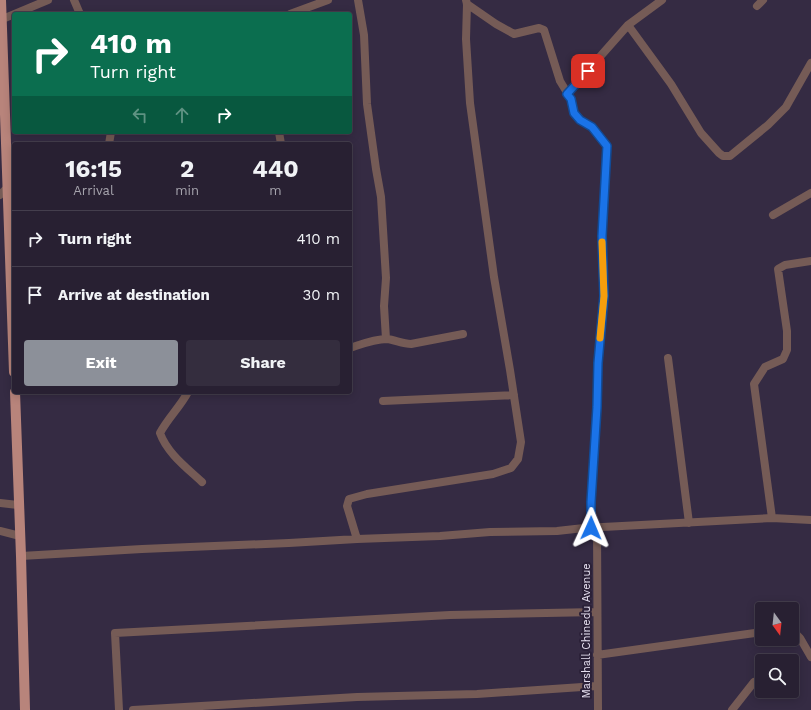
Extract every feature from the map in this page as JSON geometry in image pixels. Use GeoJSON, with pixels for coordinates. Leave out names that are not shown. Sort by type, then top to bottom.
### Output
{"type":"FeatureCollection","features":[{"type":"Feature","properties":{"kind":"main road"},"geometry":{"type":"LineString","coordinates":[[1,0],[4,192],[12,234]]}},
{"type":"Feature","properties":{"kind":"main road"},"geometry":{"type":"LineString","coordinates":[[15,394],[25,710]]}},
{"type":"Feature","properties":{"kind":"street"},"geometry":{"type":"LineString","coordinates":[[18,12],[48,0]]}},
{"type":"Feature","properties":{"kind":"street"},"geometry":{"type":"LineString","coordinates":[[74,0],[79,12]]}},
{"type":"Feature","properties":{"kind":"street"},"geometry":{"type":"LineString","coordinates":[[295,12],[328,0]]}},
{"type":"Feature","properties":{"kind":"street"},"geometry":{"type":"LineString","coordinates":[[358,0],[364,35],[367,104],[381,197],[386,278],[384,306],[386,339]]}},
{"type":"Feature","properties":{"kind":"street"},"geometry":{"type":"LineString","coordinates":[[567,94],[628,25],[662,0]]}},
{"type":"Feature","properties":{"kind":"street"},"geometry":{"type":"LineString","coordinates":[[757,6],[763,0]]}},
{"type":"Feature","properties":{"kind":"street"},"geometry":{"type":"LineString","coordinates":[[356,539],[347,506],[349,499],[367,494],[493,474],[511,468],[518,459],[521,442],[494,277],[470,103],[466,39],[467,2]]}},
{"type":"Feature","properties":{"kind":"street","name":"Marshall Chinedu Avenue"},"geometry":{"type":"LineString","coordinates":[[467,2],[496,24],[514,34],[539,28],[544,30],[560,81],[571,99],[574,113],[580,120],[592,127],[607,146],[602,236],[604,296],[598,363],[597,407],[591,502],[594,528],[597,612],[598,710]]}},
{"type":"Feature","properties":{"kind":"street"},"geometry":{"type":"LineString","coordinates":[[1,19],[12,15]]}},
{"type":"Feature","properties":{"kind":"street"},"geometry":{"type":"LineString","coordinates":[[628,25],[671,84],[701,133],[723,156],[730,156],[768,125],[786,107],[811,63]]}},
{"type":"Feature","properties":{"kind":"street"},"geometry":{"type":"LineString","coordinates":[[773,216],[811,194]]}},
{"type":"Feature","properties":{"kind":"street"},"geometry":{"type":"LineString","coordinates":[[772,518],[754,384],[765,366],[784,359],[787,350],[787,331],[778,269],[786,265],[811,261]]}},
{"type":"Feature","properties":{"kind":"street"},"geometry":{"type":"LineString","coordinates":[[352,347],[366,342],[386,339],[404,344],[412,344],[463,334]]}},
{"type":"Feature","properties":{"kind":"street"},"geometry":{"type":"LineString","coordinates":[[668,358],[689,523]]}},
{"type":"Feature","properties":{"kind":"street"},"geometry":{"type":"LineString","coordinates":[[187,394],[184,401],[165,423],[160,433],[163,440],[176,457],[202,482]]}},
{"type":"Feature","properties":{"kind":"street"},"geometry":{"type":"LineString","coordinates":[[383,401],[514,395]]}},
{"type":"Feature","properties":{"kind":"street"},"geometry":{"type":"LineString","coordinates":[[0,503],[18,505]]}},
{"type":"Feature","properties":{"kind":"street"},"geometry":{"type":"LineString","coordinates":[[21,556],[142,549],[289,544],[490,532],[557,531],[772,518],[811,520]]}},
{"type":"Feature","properties":{"kind":"street"},"geometry":{"type":"LineString","coordinates":[[0,531],[20,536]]}},
{"type":"Feature","properties":{"kind":"street"},"geometry":{"type":"LineString","coordinates":[[119,710],[116,633],[450,615],[597,612]]}},
{"type":"Feature","properties":{"kind":"street"},"geometry":{"type":"LineString","coordinates":[[597,655],[755,633]]}},
{"type":"Feature","properties":{"kind":"street"},"geometry":{"type":"LineString","coordinates":[[799,637],[811,658]]}},
{"type":"Feature","properties":{"kind":"street"},"geometry":{"type":"LineString","coordinates":[[732,710],[754,682]]}},
{"type":"Feature","properties":{"kind":"street"},"geometry":{"type":"LineString","coordinates":[[134,710],[357,697],[477,694],[597,686]]}},
{"type":"Feature","properties":{"kind":"slow traffic"},"geometry":{"type":"LineString","coordinates":[[600,338],[604,296],[602,242]]}},
{"type":"Feature","properties":{"kind":"route"},"geometry":{"type":"LineString","coordinates":[[588,71],[567,94],[571,99],[574,113],[580,120],[592,127],[607,146],[602,236],[604,296],[598,363],[591,528]]}}]}
